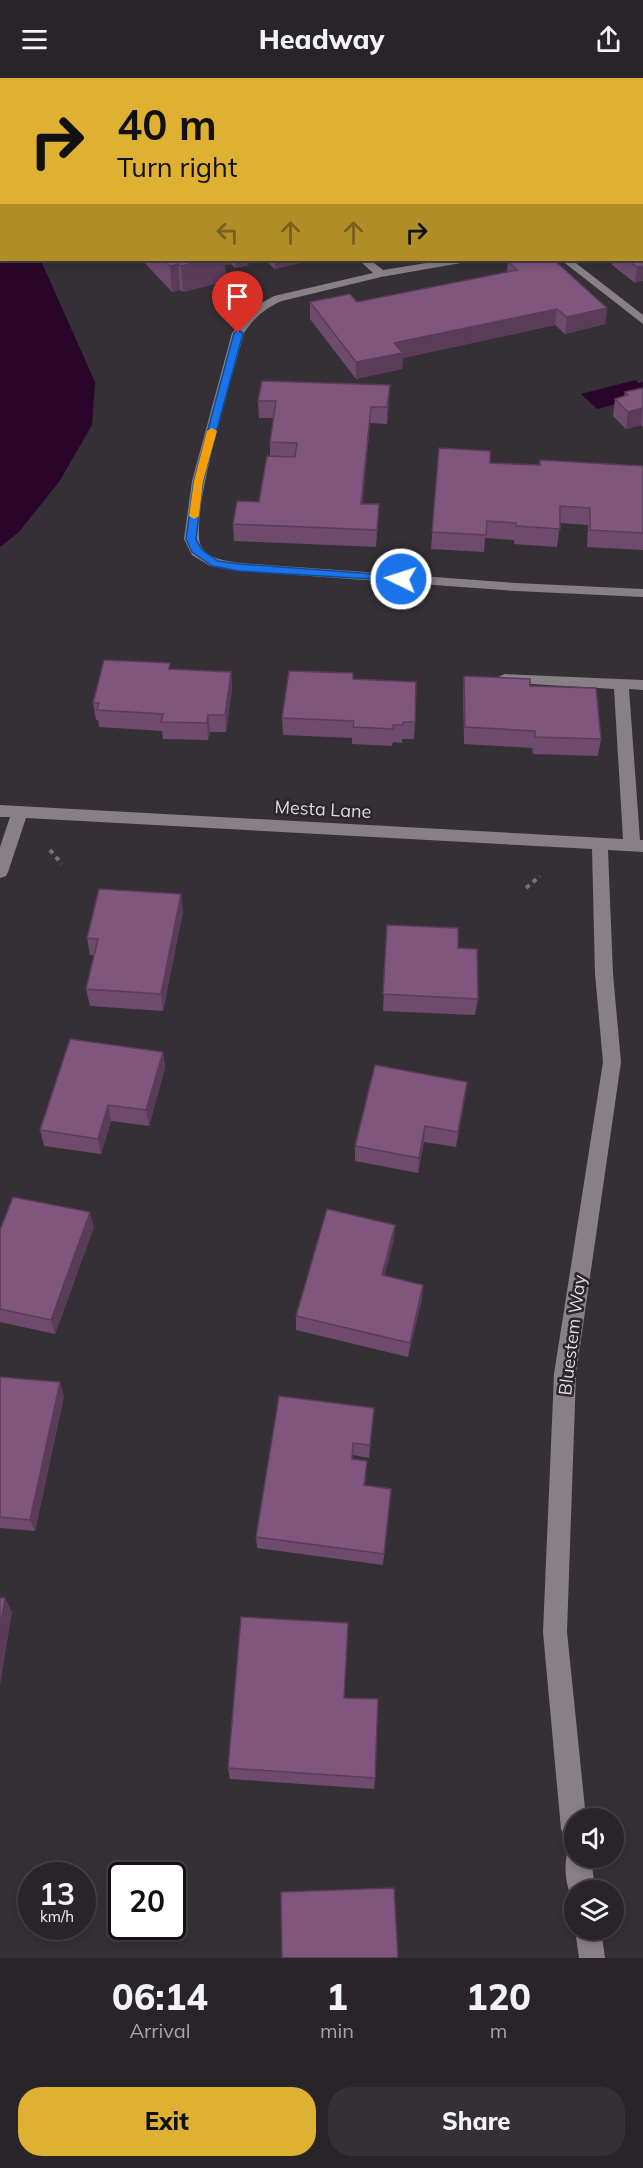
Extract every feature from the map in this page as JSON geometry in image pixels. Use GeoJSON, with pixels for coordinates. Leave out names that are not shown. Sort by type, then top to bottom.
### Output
{"type":"FeatureCollection","features":[{"type":"Feature","properties":{"kind":"street"},"geometry":{"type":"LineString","coordinates":[[365,261],[381,274]]}},
{"type":"Feature","properties":{"kind":"street"},"geometry":{"type":"LineString","coordinates":[[455,261],[381,274],[278,298],[262,304],[245,321],[238,333],[198,481],[191,539],[198,552],[215,563],[239,567],[516,587],[643,592]]}},
{"type":"Feature","properties":{"kind":"street"},"geometry":{"type":"LineString","coordinates":[[567,261],[643,321]]}},
{"type":"Feature","properties":{"kind":"street"},"geometry":{"type":"LineString","coordinates":[[490,679],[643,685]]}},
{"type":"Feature","properties":{"kind":"street"},"geometry":{"type":"LineString","coordinates":[[621,684],[638,845]]}},
{"type":"Feature","properties":{"kind":"street","name":"Mesta Lane"},"geometry":{"type":"LineString","coordinates":[[0,811],[638,845]]}},
{"type":"Feature","properties":{"kind":"street"},"geometry":{"type":"LineString","coordinates":[[0,872],[20,812]]}},
{"type":"Feature","properties":{"kind":"street","name":"Bluestem Way"},"geometry":{"type":"LineString","coordinates":[[572,1808],[555,1632],[565,1374],[612,1062],[604,974],[600,843]]}},
{"type":"Feature","properties":{"kind":"street"},"geometry":{"type":"LineString","coordinates":[[590,1940],[592,1958]]}},
{"type":"Feature","properties":{"kind":"path"},"geometry":{"type":"LineString","coordinates":[[50,850],[62,864]]}},
{"type":"Feature","properties":{"kind":"path"},"geometry":{"type":"LineString","coordinates":[[526,888],[540,876]]}},
{"type":"Feature","properties":{"kind":"shaded area"},"geometry":{"type":"Polygon","coordinates":[[[0,261],[29,261],[42,263],[95,382],[92,425],[59,482],[19,532],[0,547],[0,261]]]}},
{"type":"Feature","properties":{"kind":"shaded area"},"geometry":{"type":"Polygon","coordinates":[[[635,380],[639,383],[643,382],[643,397],[597,409],[581,394],[635,380]]]}},
{"type":"Feature","properties":{"kind":"building"},"geometry":{"type":"Polygon","coordinates":[[[165,261],[203,261],[181,266],[178,264],[170,266],[165,261]]]}},
{"type":"Feature","properties":{"kind":"building"},"geometry":{"type":"Polygon","coordinates":[[[508,261],[555,261],[607,308],[567,317],[557,309],[394,343],[403,353],[356,362],[310,302],[350,294],[357,302],[517,270],[508,261]]]}},
{"type":"Feature","properties":{"kind":"building"},"geometry":{"type":"Polygon","coordinates":[[[628,261],[643,261],[643,266],[637,267],[628,261]]]}},
{"type":"Feature","properties":{"kind":"building"},"geometry":{"type":"Polygon","coordinates":[[[262,381],[390,385],[387,407],[371,407],[361,504],[379,504],[377,530],[233,524],[237,501],[259,502],[267,456],[295,457],[297,443],[270,442],[276,401],[258,401],[262,381]]]}},
{"type":"Feature","properties":{"kind":"building"},"geometry":{"type":"Polygon","coordinates":[[[643,388],[643,408],[628,412],[615,399],[628,395],[625,392],[643,388]]]}},
{"type":"Feature","properties":{"kind":"building"},"geometry":{"type":"Polygon","coordinates":[[[439,448],[490,451],[490,463],[540,465],[540,460],[643,466],[643,533],[590,530],[590,508],[560,506],[560,529],[516,526],[516,523],[487,521],[486,535],[432,532],[439,448]]]}},
{"type":"Feature","properties":{"kind":"building"},"geometry":{"type":"Polygon","coordinates":[[[104,660],[170,663],[169,669],[231,672],[225,715],[208,715],[207,723],[161,722],[163,714],[97,710],[99,703],[93,703],[104,660]]]}},
{"type":"Feature","properties":{"kind":"building"},"geometry":{"type":"Polygon","coordinates":[[[289,671],[353,673],[353,679],[416,682],[415,722],[393,725],[393,729],[353,727],[354,721],[282,718],[289,671]]]}},
{"type":"Feature","properties":{"kind":"building"},"geometry":{"type":"Polygon","coordinates":[[[464,676],[530,679],[530,686],[596,688],[601,739],[535,737],[535,731],[465,727],[464,676]]]}},
{"type":"Feature","properties":{"kind":"building"},"geometry":{"type":"Polygon","coordinates":[[[99,889],[181,894],[161,994],[86,989],[98,939],[87,938],[99,889]]]}},
{"type":"Feature","properties":{"kind":"building"},"geometry":{"type":"Polygon","coordinates":[[[387,925],[458,928],[458,948],[477,949],[478,999],[383,994],[387,925]]]}},
{"type":"Feature","properties":{"kind":"building"},"geometry":{"type":"Polygon","coordinates":[[[70,1039],[163,1052],[146,1110],[108,1105],[98,1139],[40,1130],[70,1039]]]}},
{"type":"Feature","properties":{"kind":"building"},"geometry":{"type":"Polygon","coordinates":[[[375,1065],[467,1082],[458,1132],[425,1126],[419,1158],[355,1146],[375,1065]]]}},
{"type":"Feature","properties":{"kind":"building"},"geometry":{"type":"Polygon","coordinates":[[[13,1197],[90,1212],[51,1320],[0,1309],[0,1230],[13,1197]]]}},
{"type":"Feature","properties":{"kind":"building"},"geometry":{"type":"Polygon","coordinates":[[[327,1209],[395,1225],[382,1275],[423,1285],[410,1343],[296,1316],[327,1209]]]}},
{"type":"Feature","properties":{"kind":"building"},"geometry":{"type":"Polygon","coordinates":[[[0,1377],[60,1382],[30,1520],[0,1517],[0,1377]]]}},
{"type":"Feature","properties":{"kind":"building"},"geometry":{"type":"Polygon","coordinates":[[[279,1396],[374,1408],[370,1445],[353,1443],[352,1459],[367,1461],[364,1485],[391,1489],[384,1554],[256,1537],[279,1396]]]}},
{"type":"Feature","properties":{"kind":"building"},"geometry":{"type":"Polygon","coordinates":[[[0,1598],[5,1598],[0,1627],[0,1598]]]}},
{"type":"Feature","properties":{"kind":"building"},"geometry":{"type":"Polygon","coordinates":[[[241,1617],[348,1623],[344,1698],[378,1699],[375,1778],[228,1768],[241,1617]]]}},
{"type":"Feature","properties":{"kind":"building"},"geometry":{"type":"Polygon","coordinates":[[[394,1888],[398,1958],[282,1958],[281,1892],[394,1888]]]}},
{"type":"Feature","properties":{"kind":"slow traffic"},"geometry":{"type":"LineString","coordinates":[[194,516],[198,481],[212,431]]}},
{"type":"Feature","properties":{"kind":"route"},"geometry":{"type":"LineString","coordinates":[[238,333],[198,481],[191,539],[198,552],[215,563],[239,567],[401,579]]}}]}
